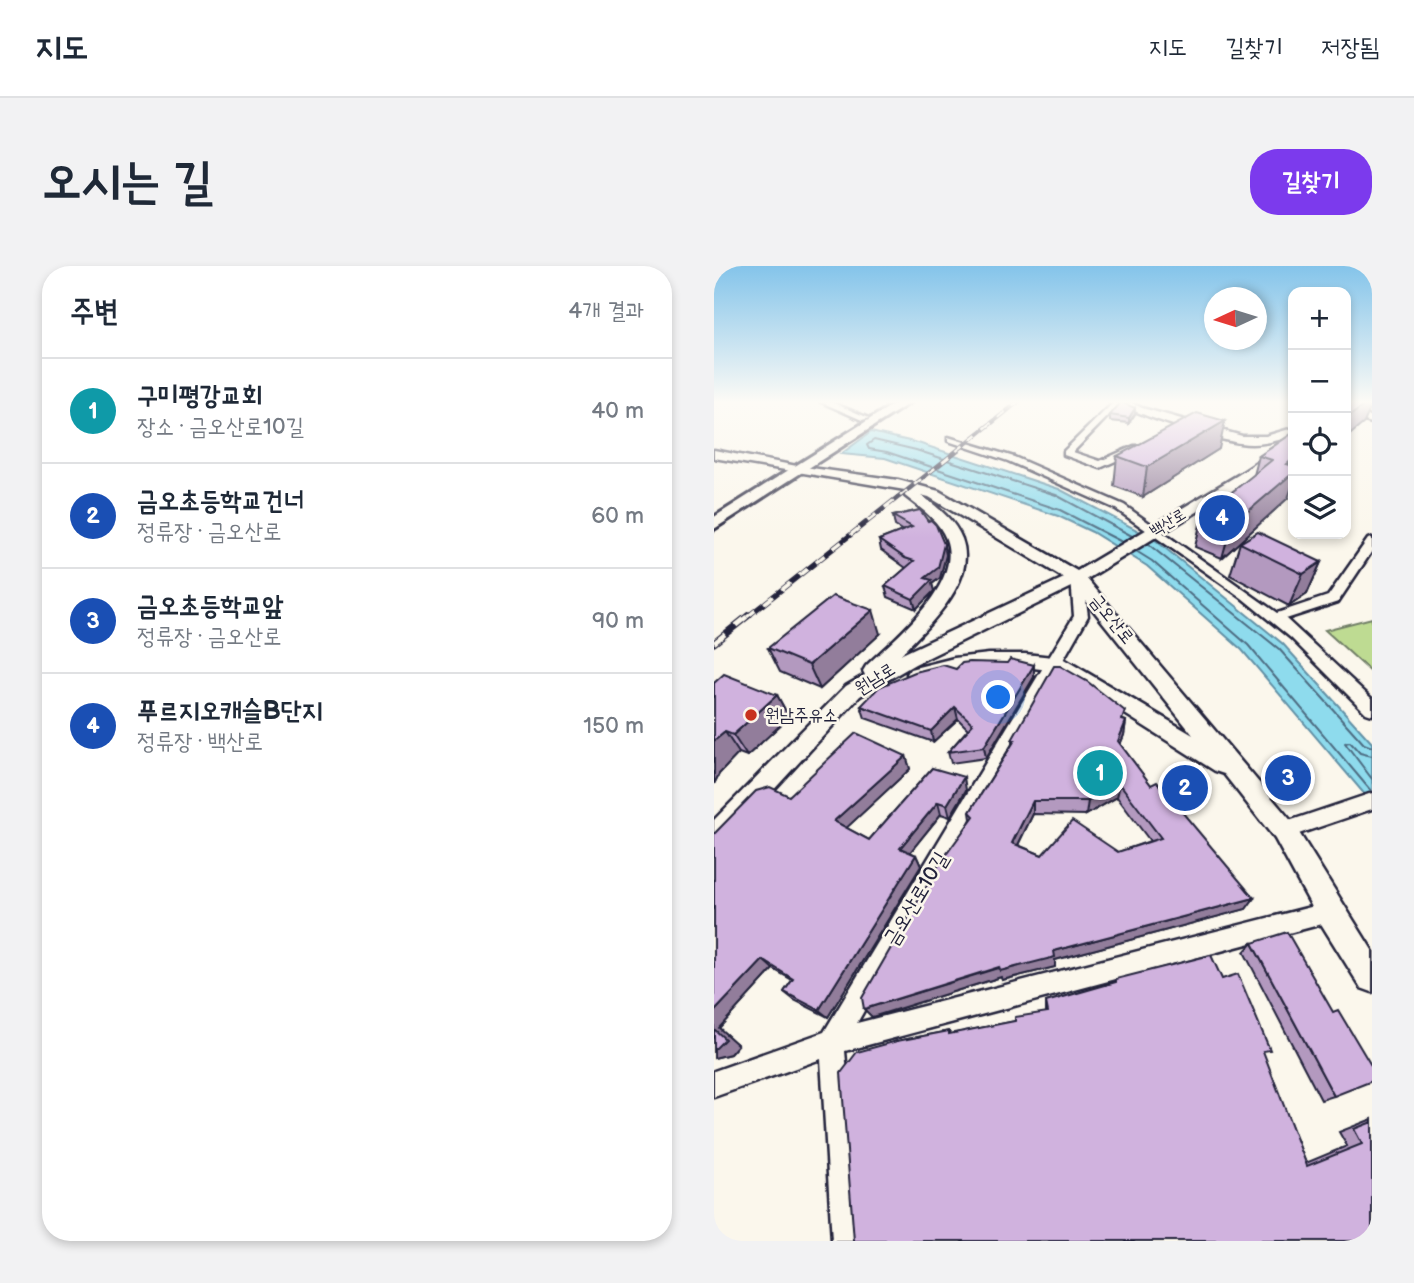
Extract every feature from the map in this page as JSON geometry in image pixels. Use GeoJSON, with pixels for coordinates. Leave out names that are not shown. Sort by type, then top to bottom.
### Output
{"type":"FeatureCollection","features":[{"type":"Feature","properties":{"kind":"main road"},"geometry":{"type":"LineString","coordinates":[[714,524],[821,448]]}},
{"type":"Feature","properties":{"kind":"main road"},"geometry":{"type":"LineString","coordinates":[[714,508],[826,448]]}},
{"type":"Feature","properties":{"kind":"street"},"geometry":{"type":"LineString","coordinates":[[976,448],[1011,459],[1119,507],[1155,530],[1276,618],[1372,709]]}},
{"type":"Feature","properties":{"kind":"street"},"geometry":{"type":"LineString","coordinates":[[1074,448],[1068,453],[1100,465],[1138,448]]}},
{"type":"Feature","properties":{"kind":"street"},"geometry":{"type":"LineString","coordinates":[[1233,448],[1243,465]]}},
{"type":"Feature","properties":{"kind":"street","name":"백산로"},"geometry":{"type":"LineString","coordinates":[[1077,578],[1155,530],[1243,465],[1283,448]]}},
{"type":"Feature","properties":{"kind":"street","name":"금오산로"},"geometry":{"type":"LineString","coordinates":[[714,454],[789,469],[918,489],[951,502],[1077,578],[1283,831],[1372,977]]}},
{"type":"Feature","properties":{"kind":"street"},"geometry":{"type":"LineString","coordinates":[[853,691],[943,596],[953,577],[958,559],[947,523],[929,507],[894,484]]}},
{"type":"Feature","properties":{"kind":"street"},"geometry":{"type":"LineString","coordinates":[[1276,618],[1333,599],[1372,542]]}},
{"type":"Feature","properties":{"kind":"street","name":"금오산로10길"},"geometry":{"type":"LineString","coordinates":[[832,1042],[1081,616],[1077,578]]}},
{"type":"Feature","properties":{"kind":"street","name":"원남로"},"geometry":{"type":"LineString","coordinates":[[714,837],[853,691],[908,659],[1077,578]]}},
{"type":"Feature","properties":{"kind":"street"},"geometry":{"type":"LineString","coordinates":[[853,691],[970,660],[1015,659],[1062,665],[1238,774]]}},
{"type":"Feature","properties":{"kind":"street"},"geometry":{"type":"LineString","coordinates":[[1283,831],[1372,801]]}},
{"type":"Feature","properties":{"kind":"street"},"geometry":{"type":"LineString","coordinates":[[714,1084],[832,1042],[1330,912]]}},
{"type":"Feature","properties":{"kind":"street"},"geometry":{"type":"LineString","coordinates":[[832,1042],[847,1241]]}},
{"type":"Feature","properties":{"kind":"green space"},"geometry":{"type":"Polygon","coordinates":[[[1372,618],[1372,673],[1325,630],[1372,618]]]}},
{"type":"Feature","properties":{"kind":"water"},"geometry":{"type":"Polygon","coordinates":[[[850,448],[932,448],[1059,489],[1154,539],[1283,644],[1372,743],[1372,803],[1242,650],[1147,566],[1092,532],[1058,516],[885,458],[841,454],[850,448]]]}},
{"type":"Feature","properties":{"kind":"building"},"geometry":{"type":"Polygon","coordinates":[[[1133,448],[1180,448],[1147,467],[1117,456],[1133,448]]]}},
{"type":"Feature","properties":{"kind":"building"},"geometry":{"type":"Polygon","coordinates":[[[1272,448],[1288,448],[1288,477],[1231,526],[1202,516],[1272,460],[1259,456],[1272,448]]]}},
{"type":"Feature","properties":{"kind":"building"},"geometry":{"type":"Polygon","coordinates":[[[920,510],[928,521],[931,520],[936,525],[944,544],[938,568],[925,578],[932,580],[913,599],[885,586],[914,561],[879,540],[912,527],[893,516],[920,510]]]}},
{"type":"Feature","properties":{"kind":"building"},"geometry":{"type":"Polygon","coordinates":[[[1258,532],[1321,562],[1303,574],[1240,543],[1258,532]]]}},
{"type":"Feature","properties":{"kind":"building"},"geometry":{"type":"Polygon","coordinates":[[[833,596],[873,610],[809,665],[768,648],[833,596]]]}},
{"type":"Feature","properties":{"kind":"building"},"geometry":{"type":"Polygon","coordinates":[[[1010,659],[1034,665],[984,747],[948,752],[973,724],[955,707],[931,731],[861,706],[879,687],[915,672],[943,665],[956,669],[962,663],[970,662],[1007,663],[1010,659]]]}},
{"type":"Feature","properties":{"kind":"building"},"geometry":{"type":"Polygon","coordinates":[[[1054,666],[1060,666],[1088,682],[1125,711],[1122,720],[1126,721],[1118,741],[1151,785],[1157,782],[1254,898],[1054,951],[1055,957],[1000,971],[999,967],[864,1009],[862,998],[940,863],[974,816],[970,812],[1015,740],[1012,740],[1054,666]],[[1120,784],[1088,801],[1033,801],[1012,843],[1042,855],[1072,821],[1118,852],[1161,838],[1120,784]]]}},
{"type":"Feature","properties":{"kind":"building"},"geometry":{"type":"Polygon","coordinates":[[[724,674],[777,695],[733,735],[725,732],[714,741],[714,683],[724,674]]]}},
{"type":"Feature","properties":{"kind":"building"},"geometry":{"type":"Polygon","coordinates":[[[856,733],[906,756],[834,821],[869,840],[932,768],[964,777],[947,805],[938,802],[900,848],[916,855],[819,1010],[784,992],[793,979],[763,960],[714,1012],[714,834],[756,791],[770,787],[789,796],[856,733]]]}},
{"type":"Feature","properties":{"kind":"building"},"geometry":{"type":"Polygon","coordinates":[[[1287,932],[1333,1012],[1338,1010],[1372,1067],[1372,1081],[1334,1096],[1252,943],[1287,932]]]}},
{"type":"Feature","properties":{"kind":"building"},"geometry":{"type":"Polygon","coordinates":[[[1211,955],[1222,979],[1238,974],[1270,1050],[1263,1051],[1307,1166],[1362,1144],[1354,1129],[1372,1122],[1372,1241],[854,1241],[841,1073],[857,1052],[897,1041],[949,1031],[949,1034],[1015,1021],[1015,1017],[1048,1012],[1046,1002],[1116,982],[1116,979],[1211,955]]]}},
{"type":"Feature","properties":{"kind":"building"},"geometry":{"type":"Polygon","coordinates":[[[714,1029],[725,1039],[716,1048],[714,1048],[714,1029]]]}},
{"type":"Feature","properties":{"kind":"railway"},"geometry":{"type":"LineString","coordinates":[[900,496],[961,448]]}},
{"type":"Feature","properties":{"kind":"railway"},"geometry":{"type":"LineString","coordinates":[[747,617],[902,494]]}},
{"type":"Feature","properties":{"kind":"railway"},"geometry":{"type":"LineString","coordinates":[[714,643],[749,615]]}},
{"type":"Feature","properties":{"kind":"place","name":"푸르지오캐슬B단지"},"geometry":{"type":"Point","coordinates":[1222,518]}},
{"type":"Feature","properties":{"kind":"place","name":"원남주유소"},"geometry":{"type":"Point","coordinates":[751,715]}},
{"type":"Feature","properties":{"kind":"place","name":"구미평강교회"},"geometry":{"type":"Point","coordinates":[1100,773]}},
{"type":"Feature","properties":{"kind":"place","name":"금오초등학교앞"},"geometry":{"type":"Point","coordinates":[1288,778]}},
{"type":"Feature","properties":{"kind":"place","name":"금오초등학교건너"},"geometry":{"type":"Point","coordinates":[1185,788]}}]}
